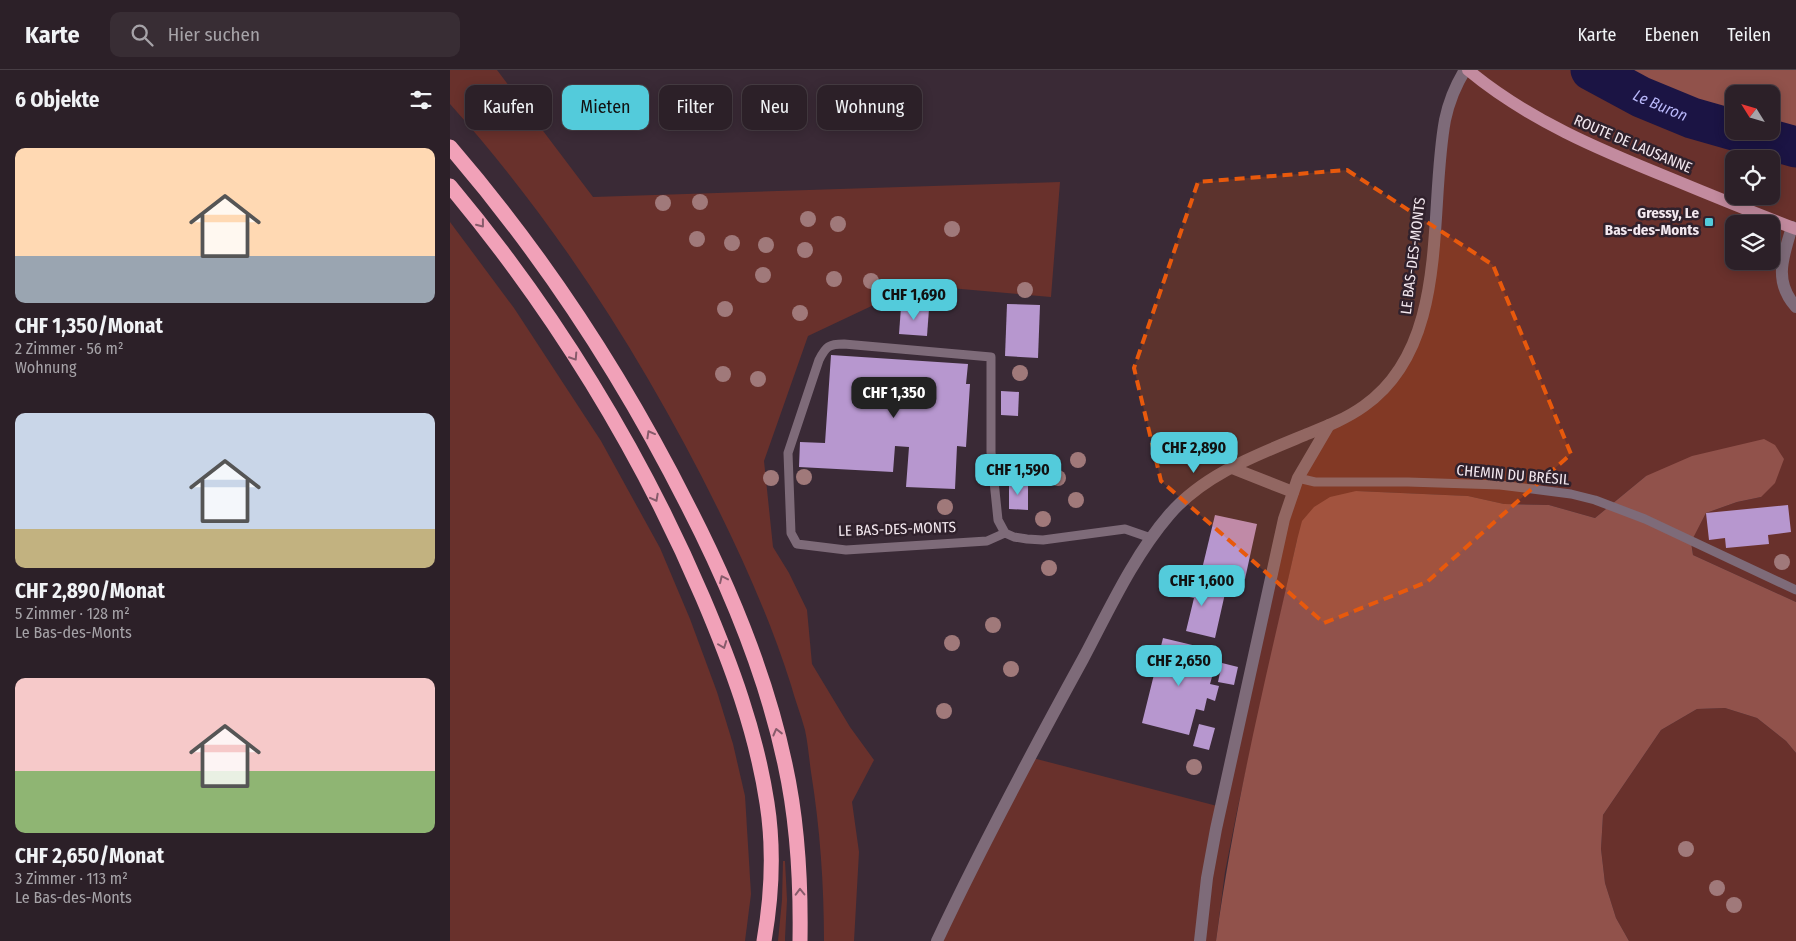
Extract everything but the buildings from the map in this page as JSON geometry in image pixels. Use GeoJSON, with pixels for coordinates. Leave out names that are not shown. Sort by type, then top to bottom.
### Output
{"type":"FeatureCollection","features":[{"type":"Feature","properties":{"kind":"highway"},"geometry":{"type":"LineString","coordinates":[[450,147],[540,261],[611,366],[672,474],[726,586],[750,645],[767,695],[785,764],[796,826],[801,888],[800,941]]}},
{"type":"Feature","properties":{"kind":"highway"},"geometry":{"type":"LineString","coordinates":[[450,186],[506,257],[542,308],[608,411],[666,518],[717,631],[739,689],[755,744],[767,803],[771,835],[772,868],[768,919],[764,941]]}},
{"type":"Feature","properties":{"kind":"main road","name":"ROUTE DE LAUSANNE"},"geometry":{"type":"LineString","coordinates":[[1467,70],[1510,101],[1569,135],[1622,159],[1794,228]]}},
{"type":"Feature","properties":{"kind":"street","name":"LE BAS-DES-MONTS"},"geometry":{"type":"LineString","coordinates":[[937,941],[1013,786],[1129,573],[1151,538],[1171,512],[1210,480],[1232,468],[1329,426],[1366,405],[1386,387],[1402,367],[1413,347],[1421,323],[1429,285],[1445,120],[1456,84],[1467,70]]}},
{"type":"Feature","properties":{"kind":"street"},"geometry":{"type":"LineString","coordinates":[[1794,228],[1783,257],[1781,272],[1787,297],[1796,306]]}},
{"type":"Feature","properties":{"kind":"street"},"geometry":{"type":"LineString","coordinates":[[1200,941],[1207,878],[1216,829],[1284,519],[1298,478],[1329,426]]}},
{"type":"Feature","properties":{"kind":"street"},"geometry":{"type":"LineString","coordinates":[[1232,468],[1292,492]]}},
{"type":"Feature","properties":{"kind":"lane","name":"LE BAS-DES-MONTS"},"geometry":{"type":"LineString","coordinates":[[831,344],[844,344],[991,357],[991,452],[998,520],[1005,533],[987,542],[846,550],[798,544],[790,533],[788,453],[824,350],[831,344]]}},
{"type":"Feature","properties":{"kind":"lane","name":"CHEMIN DU BRÉSIL"},"geometry":{"type":"LineString","coordinates":[[1298,478],[1315,482],[1408,482],[1500,485],[1571,494],[1595,500],[1645,519],[1796,590]]}},
{"type":"Feature","properties":{"kind":"lane"},"geometry":{"type":"LineString","coordinates":[[1005,533],[1014,537],[1044,540],[1125,530],[1151,538]]}},
{"type":"Feature","properties":{"kind":"highlighted area"},"geometry":{"type":"Polygon","coordinates":[[[1347,170],[1493,265],[1571,454],[1427,582],[1324,623],[1161,481],[1134,368],[1198,182],[1347,170]]]}},
{"type":"Feature","properties":{"kind":"shaded area"},"geometry":{"type":"Polygon","coordinates":[[[450,70],[497,70],[508,85],[465,85],[465,122],[450,104],[450,70]]]}},
{"type":"Feature","properties":{"kind":"shaded area"},"geometry":{"type":"Polygon","coordinates":[[[1465,70],[1591,70],[1641,97],[1692,118],[1725,127],[1725,140],[1769,140],[1796,147],[1796,602],[1693,555],[1691,541],[1706,513],[1737,502],[1761,497],[1646,476],[1595,518],[1549,505],[1504,504],[1468,496],[1356,491],[1297,540],[1237,811],[1225,872],[1216,941],[937,941],[1029,757],[1221,807],[1284,519],[1329,425],[1386,387],[1421,323],[1442,134],[1465,70]]]}},
{"type":"Feature","properties":{"kind":"shaded area"},"geometry":{"type":"Polygon","coordinates":[[[1591,70],[1796,70],[1796,147],[1771,140],[1780,140],[1780,85],[1725,85],[1725,127],[1692,118],[1641,97],[1591,70]]]}},
{"type":"Feature","properties":{"kind":"shaded area"},"geometry":{"type":"Polygon","coordinates":[[[472,130],[542,130],[593,197],[1060,182],[1051,297],[916,285],[808,336],[764,461],[773,547],[789,573],[807,610],[812,664],[850,727],[874,760],[852,802],[859,852],[854,941],[824,941],[819,835],[805,730],[776,641],[739,554],[691,457],[631,350],[564,248],[472,130]]]}},
{"type":"Feature","properties":{"kind":"shaded area"},"geometry":{"type":"Polygon","coordinates":[[[450,222],[514,308],[601,441],[660,548],[690,619],[717,692],[733,744],[745,796],[751,894],[745,941],[450,941],[450,222]]]}},
{"type":"Feature","properties":{"kind":"shaded area"},"geometry":{"type":"Polygon","coordinates":[[[1764,439],[1775,445],[1784,459],[1775,483],[1761,497],[1737,502],[1706,513],[1691,542],[1693,555],[1796,602],[1796,753],[1786,741],[1757,718],[1725,708],[1697,709],[1661,730],[1603,815],[1601,849],[1605,883],[1616,918],[1629,941],[1216,941],[1232,840],[1263,690],[1302,521],[1314,507],[1330,497],[1356,491],[1468,496],[1504,504],[1549,505],[1595,518],[1646,476],[1692,456],[1764,439]]]}},
{"type":"Feature","properties":{"kind":"shaded area"},"geometry":{"type":"Polygon","coordinates":[[[1725,708],[1757,718],[1786,741],[1796,753],[1796,941],[1629,941],[1616,918],[1605,883],[1601,849],[1603,815],[1661,730],[1697,709],[1725,708]]]}},
{"type":"Feature","properties":{"kind":"shaded area"},"geometry":{"type":"Polygon","coordinates":[[[783,861],[785,861],[787,900],[785,941],[778,941],[782,900],[783,861]]]}},
{"type":"Feature","properties":{"kind":"waterway","name":"Le Buron"},"geometry":{"type":"LineString","coordinates":[[1591,70],[1641,97],[1692,118],[1725,127]]}},
{"type":"Feature","properties":{"kind":"waterway","name":"Le Buron"},"geometry":{"type":"LineString","coordinates":[[1771,140],[1796,147]]}},
{"type":"Feature","properties":{"kind":"place","name":"Gressy, Le Bas-des-Monts"},"geometry":{"type":"Point","coordinates":[1709,222]}}]}
